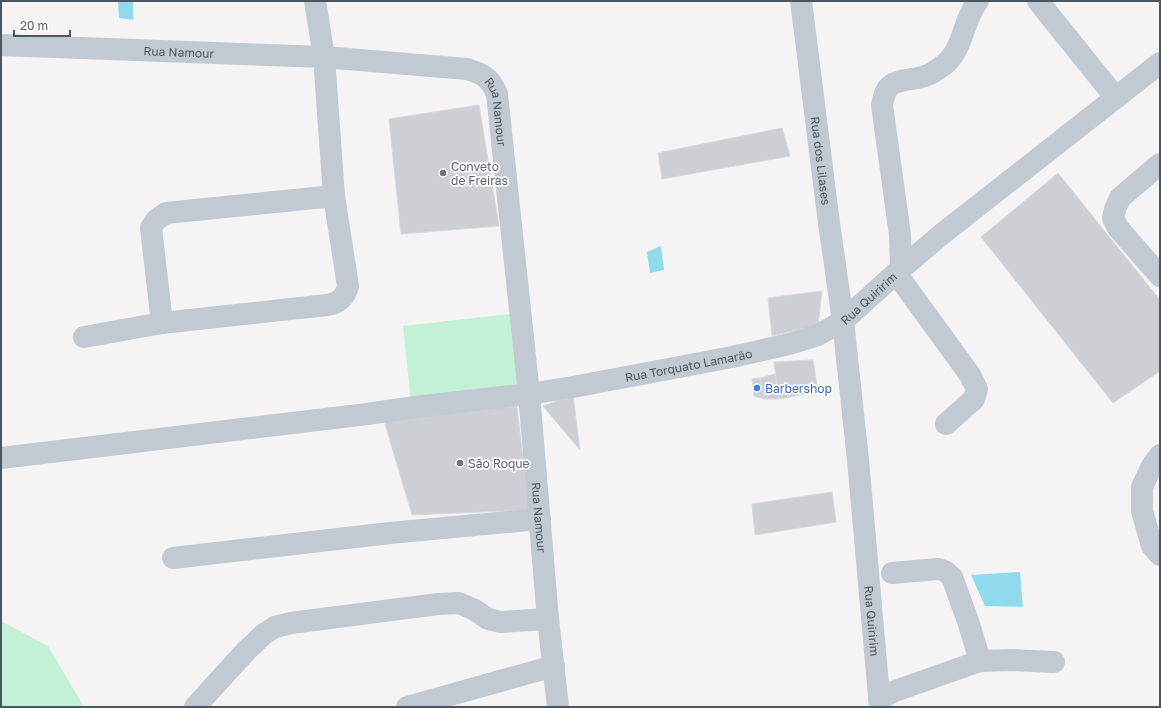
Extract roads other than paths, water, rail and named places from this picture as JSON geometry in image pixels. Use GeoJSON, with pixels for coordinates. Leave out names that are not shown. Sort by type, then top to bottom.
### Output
{"type":"FeatureCollection","features":[{"type":"Feature","properties":{"kind":"street"},"geometry":{"type":"LineString","coordinates":[[84,337],[162,323],[334,304],[342,299],[348,286],[334,196],[324,57],[316,1]]}},
{"type":"Feature","properties":{"kind":"street","name":"Rua dos Lilases"},"geometry":{"type":"LineString","coordinates":[[801,1],[843,321]]}},
{"type":"Feature","properties":{"kind":"street"},"geometry":{"type":"LineString","coordinates":[[946,424],[974,399],[977,389],[970,375],[898,271],[900,235],[882,105],[885,94],[890,85],[925,76],[942,67],[954,56],[970,14],[978,1]]}},
{"type":"Feature","properties":{"kind":"street"},"geometry":{"type":"LineString","coordinates":[[1038,1],[1116,98]]}},
{"type":"Feature","properties":{"kind":"street","name":"Rua Namour"},"geometry":{"type":"LineString","coordinates":[[1,45],[324,57],[467,69],[482,73],[492,83],[497,94],[529,394],[548,619],[558,707]]}},
{"type":"Feature","properties":{"kind":"street","name":"Rua Quiririm"},"geometry":{"type":"LineString","coordinates":[[879,703],[858,460],[843,321],[898,271],[942,234],[1160,63]]}},
{"type":"Feature","properties":{"kind":"street"},"geometry":{"type":"LineString","coordinates":[[1160,164],[1120,198],[1113,218],[1118,228],[1160,276]]}},
{"type":"Feature","properties":{"kind":"street"},"geometry":{"type":"LineString","coordinates":[[162,323],[151,228],[156,220],[166,213],[334,196]]}},
{"type":"Feature","properties":{"kind":"street","name":"Rua Torquato Lamarão"},"geometry":{"type":"LineString","coordinates":[[1,458],[529,394],[573,387],[782,346],[818,335],[843,321]]}},
{"type":"Feature","properties":{"kind":"street"},"geometry":{"type":"LineString","coordinates":[[1160,455],[1152,466],[1142,487],[1142,511],[1152,546],[1160,555]]}},
{"type":"Feature","properties":{"kind":"street"},"geometry":{"type":"LineString","coordinates":[[173,558],[390,533],[540,519]]}},
{"type":"Feature","properties":{"kind":"street"},"geometry":{"type":"LineString","coordinates":[[892,573],[938,569],[945,571],[952,577],[969,624],[980,661]]}},
{"type":"Feature","properties":{"kind":"street"},"geometry":{"type":"LineString","coordinates":[[195,707],[246,650],[264,634],[276,627],[291,623],[438,604],[458,603],[474,610],[488,619],[501,622],[548,619]]}},
{"type":"Feature","properties":{"kind":"street"},"geometry":{"type":"LineString","coordinates":[[879,703],[895,691],[980,661],[1013,660],[1054,662]]}},
{"type":"Feature","properties":{"kind":"street"},"geometry":{"type":"LineString","coordinates":[[407,707],[554,666]]}},
{"type":"Feature","properties":{"kind":"water"},"geometry":{"type":"Polygon","coordinates":[[[118,1],[133,1],[133,20],[119,18],[118,1]]]}},
{"type":"Feature","properties":{"kind":"water"},"geometry":{"type":"Polygon","coordinates":[[[661,246],[664,270],[650,273],[647,252],[661,246]]]}},
{"type":"Feature","properties":{"kind":"water"},"geometry":{"type":"Polygon","coordinates":[[[1020,572],[1023,607],[985,606],[971,575],[1020,572]]]}},
{"type":"Feature","properties":{"kind":"place","name":"Conveto de Freiras"},"geometry":{"type":"Point","coordinates":[443,173]}},
{"type":"Feature","properties":{"kind":"place","name":"Barbershop"},"geometry":{"type":"Point","coordinates":[757,388]}},
{"type":"Feature","properties":{"kind":"place","name":"São Roque"},"geometry":{"type":"Point","coordinates":[460,463]}}]}
